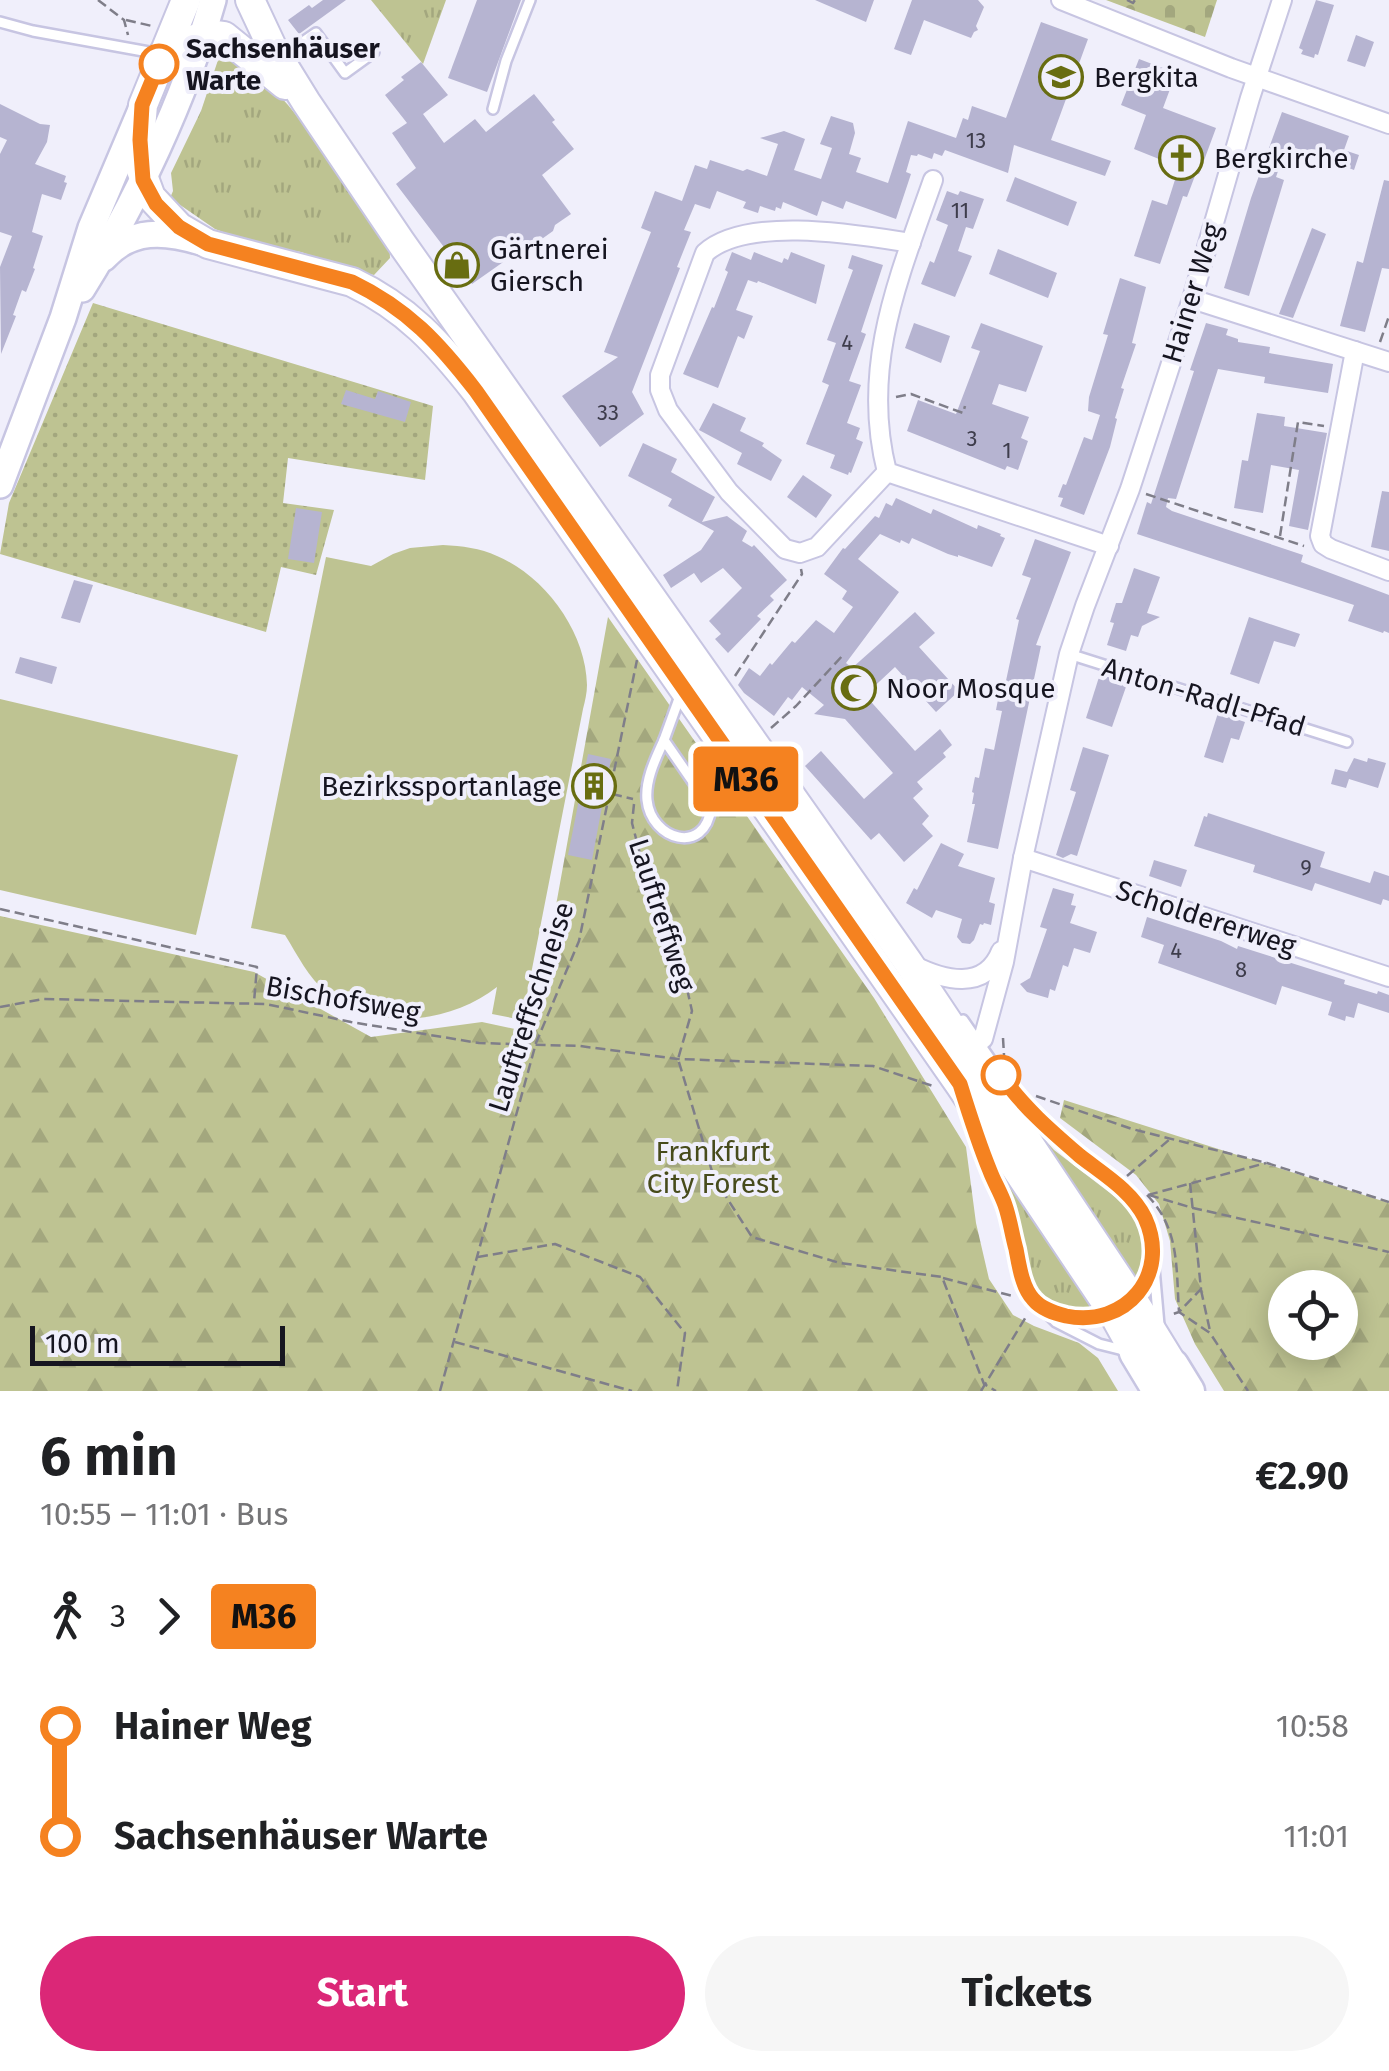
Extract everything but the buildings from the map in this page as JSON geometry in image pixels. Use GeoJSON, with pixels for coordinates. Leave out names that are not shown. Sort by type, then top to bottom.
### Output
{"type":"FeatureCollection","features":[{"type":"Feature","properties":{"kind":"highway"},"geometry":{"type":"LineString","coordinates":[[1135,1353],[1173,1382]]}},
{"type":"Feature","properties":{"kind":"main road"},"geometry":{"type":"LineString","coordinates":[[63,318],[143,180],[186,0]]}},
{"type":"Feature","properties":{"kind":"main road"},"geometry":{"type":"LineString","coordinates":[[0,485],[63,318],[91,228],[142,105],[179,41],[213,0]]}},
{"type":"Feature","properties":{"kind":"main road"},"geometry":{"type":"LineString","coordinates":[[250,0],[306,102],[400,241],[927,975],[1123,1306],[1173,1382]]}},
{"type":"Feature","properties":{"kind":"main road"},"geometry":{"type":"LineString","coordinates":[[179,41],[216,35],[232,41],[306,102]]}},
{"type":"Feature","properties":{"kind":"main road"},"geometry":{"type":"LineString","coordinates":[[142,105],[143,180],[151,197],[179,227],[208,244]]}},
{"type":"Feature","properties":{"kind":"main road"},"geometry":{"type":"LineString","coordinates":[[94,269],[126,240],[140,235],[181,236],[367,284],[378,282],[393,268],[400,241]]}},
{"type":"Feature","properties":{"kind":"main road"},"geometry":{"type":"LineString","coordinates":[[352,282],[410,316],[448,354],[476,391],[963,1093],[1123,1306],[1135,1353]]}},
{"type":"Feature","properties":{"kind":"street"},"geometry":{"type":"LineString","coordinates":[[1061,0],[1256,78],[1389,124]]}},
{"type":"Feature","properties":{"kind":"street","name":"Hainer Weg"},"geometry":{"type":"LineString","coordinates":[[984,1039],[1069,654],[1130,489],[1192,299],[1282,0]]}},
{"type":"Feature","properties":{"kind":"street"},"geometry":{"type":"LineString","coordinates":[[887,472],[882,454],[879,368],[889,306],[933,180]]}},
{"type":"Feature","properties":{"kind":"street"},"geometry":{"type":"LineString","coordinates":[[887,472],[825,541],[810,551],[800,552],[779,545],[729,492],[668,410],[660,390],[660,375],[705,253],[720,242],[741,236],[805,231],[911,243]]}},
{"type":"Feature","properties":{"kind":"street"},"geometry":{"type":"LineString","coordinates":[[1192,299],[1382,360]]}},
{"type":"Feature","properties":{"kind":"street"},"geometry":{"type":"LineString","coordinates":[[1356,351],[1320,536],[1332,550],[1389,571]]}},
{"type":"Feature","properties":{"kind":"street"},"geometry":{"type":"LineString","coordinates":[[887,472],[1109,546]]}},
{"type":"Feature","properties":{"kind":"street","name":"Scholdererweg"},"geometry":{"type":"LineString","coordinates":[[1023,858],[1389,977]]}},
{"type":"Feature","properties":{"kind":"street","name":"Hainer Weg"},"geometry":{"type":"LineString","coordinates":[[927,975],[950,980],[982,974],[996,962],[1008,932]]}},
{"type":"Feature","properties":{"kind":"lane"},"geometry":{"type":"LineString","coordinates":[[493,110],[506,61],[530,0]]}},
{"type":"Feature","properties":{"kind":"lane"},"geometry":{"type":"LineString","coordinates":[[0,22],[33,32],[131,48],[179,41]]}},
{"type":"Feature","properties":{"kind":"lane"},"geometry":{"type":"LineString","coordinates":[[279,58],[316,33],[345,73],[374,52]]}},
{"type":"Feature","properties":{"kind":"lane","name":"Anton-Radl-Pfad"},"geometry":{"type":"LineString","coordinates":[[1069,654],[1343,740]]}},
{"type":"Feature","properties":{"kind":"lane","name":"Lauftreffweg"},"geometry":{"type":"LineString","coordinates":[[664,740],[710,808],[710,818],[694,836],[679,838],[667,834],[652,817],[647,800],[648,784],[664,740],[683,688]]}},
{"type":"Feature","properties":{"kind":"lane"},"geometry":{"type":"LineString","coordinates":[[961,1017],[1015,1096],[1132,1198],[1142,1213],[1151,1234],[1158,1318],[1173,1382]]}},
{"type":"Feature","properties":{"kind":"lane"},"geometry":{"type":"LineString","coordinates":[[963,1093],[1006,1208],[1028,1294],[1056,1322],[1100,1344],[1135,1353]]}},
{"type":"Feature","properties":{"kind":"lane"},"geometry":{"type":"LineString","coordinates":[[1038,1304],[1058,1314],[1079,1318],[1095,1318],[1123,1306],[1147,1274],[1153,1246]]}},
{"type":"Feature","properties":{"kind":"path"},"geometry":{"type":"LineString","coordinates":[[98,0],[124,20],[179,41]]}},
{"type":"Feature","properties":{"kind":"path"},"geometry":{"type":"LineString","coordinates":[[1127,0],[1135,0]]}},
{"type":"Feature","properties":{"kind":"path"},"geometry":{"type":"LineString","coordinates":[[124,20],[131,48]]}},
{"type":"Feature","properties":{"kind":"path"},"geometry":{"type":"LineString","coordinates":[[1382,360],[1389,316]]}},
{"type":"Feature","properties":{"kind":"path"},"geometry":{"type":"LineString","coordinates":[[879,401],[910,394],[962,413],[965,406]]}},
{"type":"Feature","properties":{"kind":"path"},"geometry":{"type":"LineString","coordinates":[[1280,539],[1298,422],[1341,429]]}},
{"type":"Feature","properties":{"kind":"path"},"geometry":{"type":"LineString","coordinates":[[1130,489],[1313,549],[1324,544]]}},
{"type":"Feature","properties":{"kind":"path"},"geometry":{"type":"LineString","coordinates":[[729,681],[740,671],[802,574],[800,552]]}},
{"type":"Feature","properties":{"kind":"path","name":"Lauftreffschneise"},"geometry":{"type":"LineString","coordinates":[[440,1391],[536,1043],[579,942],[643,630]]}},
{"type":"Feature","properties":{"kind":"path"},"geometry":{"type":"LineString","coordinates":[[766,732],[844,654]]}},
{"type":"Feature","properties":{"kind":"path","name":"Lauftreffweg"},"geometry":{"type":"LineString","coordinates":[[609,794],[634,800],[632,823],[648,885],[684,971],[692,1011],[678,1058]]}},
{"type":"Feature","properties":{"kind":"path"},"geometry":{"type":"LineString","coordinates":[[0,910],[257,967],[254,1003]]}},
{"type":"Feature","properties":{"kind":"path","name":"Bischofsweg"},"geometry":{"type":"LineString","coordinates":[[0,1008],[43,999],[254,1003],[479,1043],[580,1046],[678,1058],[873,1066],[963,1093]]}},
{"type":"Feature","properties":{"kind":"path"},"geometry":{"type":"LineString","coordinates":[[1002,1027],[1004,1061]]}},
{"type":"Feature","properties":{"kind":"path"},"geometry":{"type":"LineString","coordinates":[[678,1058],[714,1178],[752,1237],[840,1263],[942,1277],[1038,1304]]}},
{"type":"Feature","properties":{"kind":"path"},"geometry":{"type":"LineString","coordinates":[[1039,1104],[1024,1092],[1132,1129],[1267,1163],[1389,1202]]}},
{"type":"Feature","properties":{"kind":"path"},"geometry":{"type":"LineString","coordinates":[[1117,1185],[1172,1138]]}},
{"type":"Feature","properties":{"kind":"path"},"geometry":{"type":"LineString","coordinates":[[1267,1163],[1148,1195],[1389,1252]]}},
{"type":"Feature","properties":{"kind":"path"},"geometry":{"type":"LineString","coordinates":[[1190,1183],[1201,1289],[1210,1332],[1248,1391]]}},
{"type":"Feature","properties":{"kind":"path"},"geometry":{"type":"LineString","coordinates":[[477,1257],[555,1244],[640,1276],[686,1334],[676,1391]]}},
{"type":"Feature","properties":{"kind":"path"},"geometry":{"type":"LineString","coordinates":[[942,1277],[984,1384],[996,1391]]}},
{"type":"Feature","properties":{"kind":"path"},"geometry":{"type":"LineString","coordinates":[[1201,1289],[1178,1312],[1210,1332]]}},
{"type":"Feature","properties":{"kind":"path"},"geometry":{"type":"LineString","coordinates":[[981,1391],[1025,1318]]}},
{"type":"Feature","properties":{"kind":"path"},"geometry":{"type":"LineString","coordinates":[[454,1341],[632,1391]]}},
{"type":"Feature","properties":{"kind":"green space"},"geometry":{"type":"Polygon","coordinates":[[[371,0],[446,0],[423,64],[371,0]]]}},
{"type":"Feature","properties":{"kind":"green space"},"geometry":{"type":"Polygon","coordinates":[[[1106,0],[1217,0],[1205,37],[1106,0]]]}},
{"type":"Feature","properties":{"kind":"green space"},"geometry":{"type":"Polygon","coordinates":[[[222,48],[237,49],[288,105],[389,238],[390,258],[374,275],[301,252],[255,244],[215,229],[170,198],[171,173],[201,111],[222,48]]]}},
{"type":"Feature","properties":{"kind":"green space"},"geometry":{"type":"Polygon","coordinates":[[[93,303],[433,406],[425,480],[288,458],[283,503],[334,510],[316,575],[281,567],[266,632],[0,554],[9,503],[93,303]]]}},
{"type":"Feature","properties":{"kind":"green space"},"geometry":{"type":"Polygon","coordinates":[[[443,545],[491,553],[531,577],[560,608],[585,665],[586,697],[522,1020],[492,1014],[497,987],[458,1009],[436,1015],[390,1018],[367,1014],[346,1006],[320,987],[285,935],[251,928],[326,557],[371,566],[410,548],[443,545]]]}},
{"type":"Feature","properties":{"kind":"green space","name":"Frankfurt City Forest"},"geometry":{"type":"Polygon","coordinates":[[[608,617],[874,998],[966,1147],[976,1223],[989,1279],[1013,1315],[1079,1343],[1098,1358],[1118,1391],[0,1391],[0,916],[254,972],[371,1037],[482,1022],[533,1033],[608,617]]]}},
{"type":"Feature","properties":{"kind":"green space"},"geometry":{"type":"Polygon","coordinates":[[[0,699],[238,755],[196,935],[0,890],[0,699]]]}},
{"type":"Feature","properties":{"kind":"green space"},"geometry":{"type":"Polygon","coordinates":[[[1064,1100],[1389,1203],[1389,1391],[1224,1391],[1195,1344],[1175,1299],[1170,1241],[1159,1204],[1136,1175],[1060,1118],[1064,1100]]]}},
{"type":"Feature","properties":{"kind":"green space"},"geometry":{"type":"Polygon","coordinates":[[[1028,1122],[1054,1150],[1127,1206],[1147,1232],[1149,1259],[1141,1274],[1130,1282],[1028,1122]]]}},
{"type":"Feature","properties":{"kind":"green space"},"geometry":{"type":"Polygon","coordinates":[[[996,1163],[1096,1304],[1071,1311],[1052,1304],[1040,1293],[1026,1264],[1012,1199],[996,1163]]]}},
{"type":"Feature","properties":{"kind":"bus line","name":"M36"},"geometry":{"type":"LineString","coordinates":[[159,64],[142,105],[140,140],[143,180],[156,204],[179,227],[208,244],[352,282],[410,316],[437,342],[476,391],[960,1084],[1006,1208],[1028,1294],[1041,1307],[1058,1314],[1095,1318],[1113,1313],[1133,1300],[1147,1274],[1153,1246],[1142,1213],[1132,1198],[1034,1115],[1001,1075]]}},
{"type":"Feature","properties":{"kind":"place","name":"Sachsenhäuser Warte"},"geometry":{"type":"Point","coordinates":[159,64]}},
{"type":"Feature","properties":{"kind":"place","name":"Bergkita"},"geometry":{"type":"Point","coordinates":[1061,77]}},
{"type":"Feature","properties":{"kind":"place","name":"Bergkirche"},"geometry":{"type":"Point","coordinates":[1181,158]}},
{"type":"Feature","properties":{"kind":"place","name":"Gärtnerei Giersch"},"geometry":{"type":"Point","coordinates":[457,265]}},
{"type":"Feature","properties":{"kind":"place","name":"Noor Mosque"},"geometry":{"type":"Point","coordinates":[854,688]}},
{"type":"Feature","properties":{"kind":"place","name":"Bezirkssportanlage"},"geometry":{"type":"Point","coordinates":[594,786]}}]}
